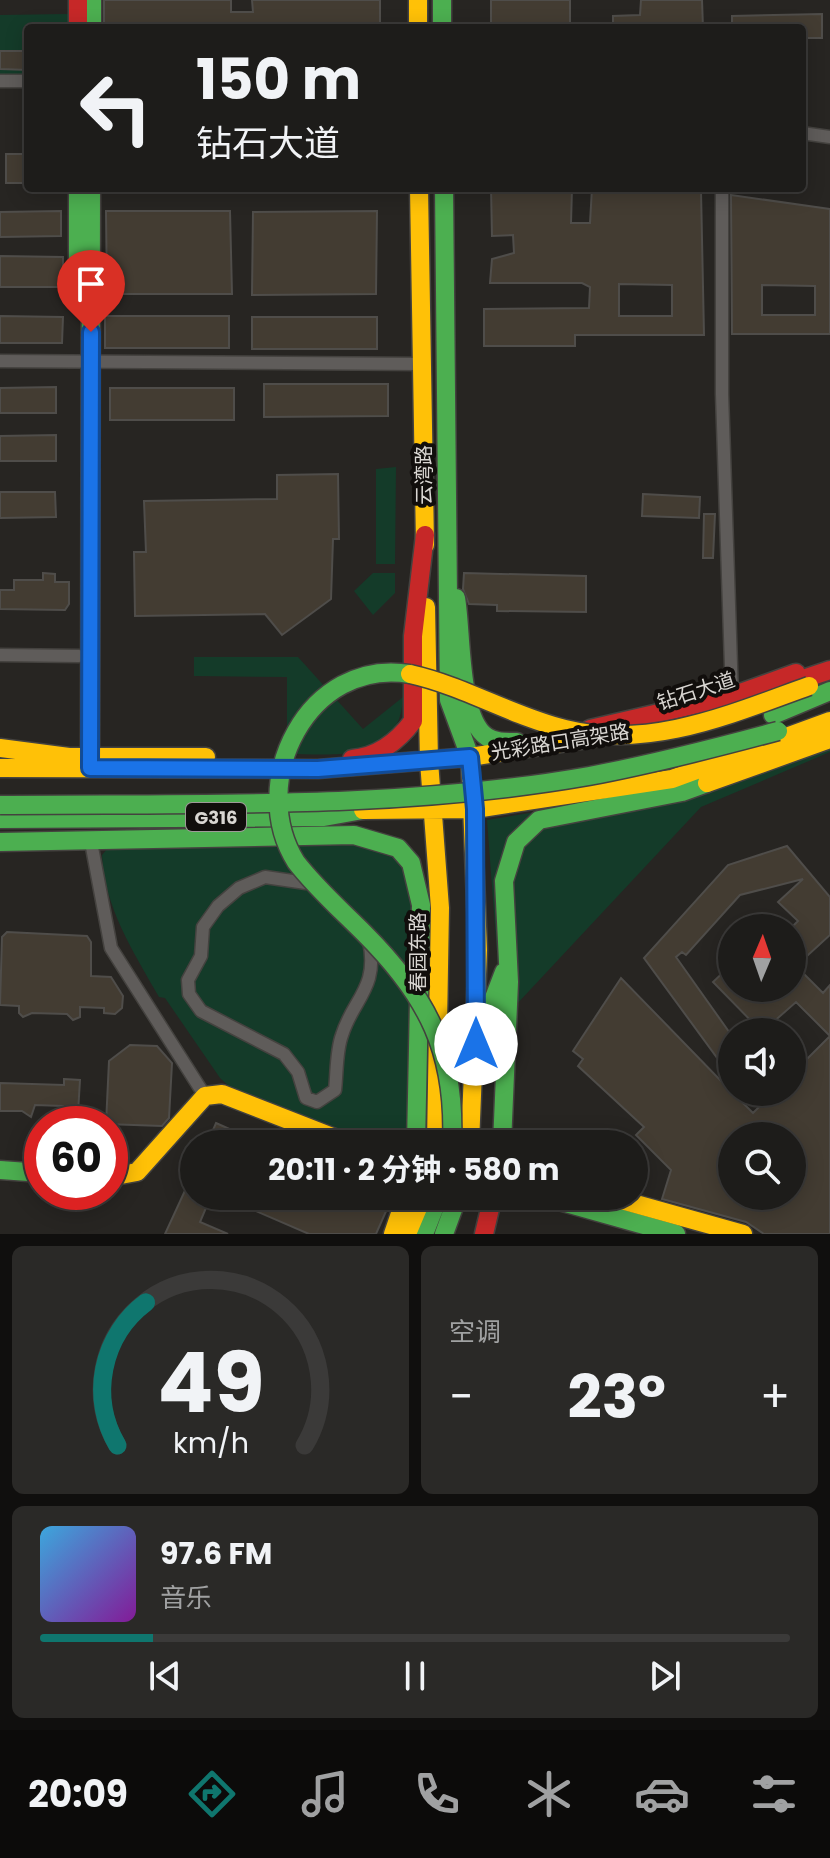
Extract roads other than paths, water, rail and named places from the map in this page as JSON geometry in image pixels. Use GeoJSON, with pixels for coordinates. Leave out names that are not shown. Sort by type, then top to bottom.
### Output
{"type":"FeatureCollection","features":[{"type":"Feature","properties":{"kind":"main road"},"geometry":{"type":"LineString","coordinates":[[78,0],[78,24]]}},
{"type":"Feature","properties":{"kind":"main road"},"geometry":{"type":"LineString","coordinates":[[92,0],[92,24]]}},
{"type":"Feature","properties":{"kind":"main road"},"geometry":{"type":"LineString","coordinates":[[418,0],[418,24]]}},
{"type":"Feature","properties":{"kind":"main road"},"geometry":{"type":"LineString","coordinates":[[442,0],[442,24]]}},
{"type":"Feature","properties":{"kind":"main road"},"geometry":{"type":"LineString","coordinates":[[78,192],[85,361],[81,761]]}},
{"type":"Feature","properties":{"kind":"main road"},"geometry":{"type":"LineString","coordinates":[[81,761],[79,656],[91,192]]}},
{"type":"Feature","properties":{"kind":"main road","name":"云湾路"},"geometry":{"type":"LineString","coordinates":[[419,192],[429,761]]}},
{"type":"Feature","properties":{"kind":"main road","name":"云湾路"},"geometry":{"type":"LineString","coordinates":[[444,192],[449,700],[470,757]]}},
{"type":"Feature","properties":{"kind":"main road"},"geometry":{"type":"LineString","coordinates":[[2,768],[81,761],[359,759],[382,749],[406,732],[413,721],[413,636],[425,535]]}},
{"type":"Feature","properties":{"kind":"main road"},"geometry":{"type":"LineString","coordinates":[[446,536],[462,635],[466,696],[474,723],[489,739],[506,744],[707,712]]}},
{"type":"Feature","properties":{"kind":"main road"},"geometry":{"type":"LineString","coordinates":[[611,725],[732,696],[830,661]]}},
{"type":"Feature","properties":{"kind":"main road","name":"钻石大道"},"geometry":{"type":"LineString","coordinates":[[81,761],[318,769],[470,757],[656,727],[830,670]]}},
{"type":"Feature","properties":{"kind":"main road"},"geometry":{"type":"LineString","coordinates":[[452,1130],[453,1101],[447,1060],[417,990],[392,959],[296,864],[285,844],[277,794],[279,764],[291,736],[307,714],[324,696],[357,679],[387,671],[418,673],[460,685],[549,726],[579,735],[608,738],[702,722],[830,680]]}},
{"type":"Feature","properties":{"kind":"main road","name":"光彩路口高架路"},"geometry":{"type":"LineString","coordinates":[[0,805],[401,798],[510,789],[608,775],[704,754],[776,723],[830,691]]}},
{"type":"Feature","properties":{"kind":"main road","name":"光彩路口高架路"},"geometry":{"type":"LineString","coordinates":[[0,792],[401,785],[448,781],[604,761],[830,711]]}},
{"type":"Feature","properties":{"kind":"main road","name":"G316"},"geometry":{"type":"LineString","coordinates":[[0,819],[298,817],[365,810],[475,809],[672,779],[740,757],[830,721]]}},
{"type":"Feature","properties":{"kind":"main road"},"geometry":{"type":"LineString","coordinates":[[502,1130],[508,963],[504,881],[516,842],[539,820],[682,792],[830,739]]}},
{"type":"Feature","properties":{"kind":"main road"},"geometry":{"type":"LineString","coordinates":[[0,748],[81,761]]}},
{"type":"Feature","properties":{"kind":"main road"},"geometry":{"type":"LineString","coordinates":[[470,757],[475,809],[476,1044],[471,1130]]}},
{"type":"Feature","properties":{"kind":"main road","name":"春园东路"},"geometry":{"type":"LineString","coordinates":[[429,761],[440,908],[436,1130]]}},
{"type":"Feature","properties":{"kind":"main road"},"geometry":{"type":"LineString","coordinates":[[613,806],[672,779]]}},
{"type":"Feature","properties":{"kind":"main road"},"geometry":{"type":"LineString","coordinates":[[298,817],[384,841],[398,848],[411,863],[421,905],[416,1130]]}},
{"type":"Feature","properties":{"kind":"main road"},"geometry":{"type":"LineString","coordinates":[[128,841],[191,818]]}},
{"type":"Feature","properties":{"kind":"main road"},"geometry":{"type":"LineString","coordinates":[[0,842],[354,835]]}},
{"type":"Feature","properties":{"kind":"main road"},"geometry":{"type":"LineString","coordinates":[[476,1044],[508,963]]}},
{"type":"Feature","properties":{"kind":"main road"},"geometry":{"type":"LineString","coordinates":[[128,1174],[137,1172],[205,1096],[222,1094],[314,1130]]}},
{"type":"Feature","properties":{"kind":"main road"},"geometry":{"type":"LineString","coordinates":[[0,1170],[24,1172]]}},
{"type":"Feature","properties":{"kind":"main road"},"geometry":{"type":"LineString","coordinates":[[648,1207],[743,1234]]}},
{"type":"Feature","properties":{"kind":"main road"},"geometry":{"type":"LineString","coordinates":[[393,1234],[401,1210]]}},
{"type":"Feature","properties":{"kind":"main road"},"geometry":{"type":"LineString","coordinates":[[407,1234],[417,1210]]}},
{"type":"Feature","properties":{"kind":"main road"},"geometry":{"type":"LineString","coordinates":[[424,1234],[433,1210]]}},
{"type":"Feature","properties":{"kind":"main road"},"geometry":{"type":"LineString","coordinates":[[444,1234],[453,1210]]}},
{"type":"Feature","properties":{"kind":"main road"},"geometry":{"type":"LineString","coordinates":[[484,1234],[490,1210]]}},
{"type":"Feature","properties":{"kind":"main road"},"geometry":{"type":"LineString","coordinates":[[591,1210],[676,1234]]}},
{"type":"Feature","properties":{"kind":"street"},"geometry":{"type":"LineString","coordinates":[[0,81],[24,81]]}},
{"type":"Feature","properties":{"kind":"street"},"geometry":{"type":"LineString","coordinates":[[806,134],[830,137]]}},
{"type":"Feature","properties":{"kind":"street"},"geometry":{"type":"LineString","coordinates":[[722,192],[722,394],[732,696]]}},
{"type":"Feature","properties":{"kind":"street"},"geometry":{"type":"LineString","coordinates":[[0,361],[422,364]]}},
{"type":"Feature","properties":{"kind":"street"},"geometry":{"type":"LineString","coordinates":[[0,655],[79,656]]}},
{"type":"Feature","properties":{"kind":"street"},"geometry":{"type":"LineString","coordinates":[[91,842],[111,948],[205,1096]]}},
{"type":"Feature","properties":{"kind":"street"},"geometry":{"type":"LineString","coordinates":[[317,885],[265,877],[239,888],[218,906],[203,927],[201,956],[188,980],[189,994],[201,1011],[284,1054],[298,1072],[306,1098],[317,1102],[335,1090],[343,1031],[360,1003],[368,982],[371,949],[368,935]]}}]}
